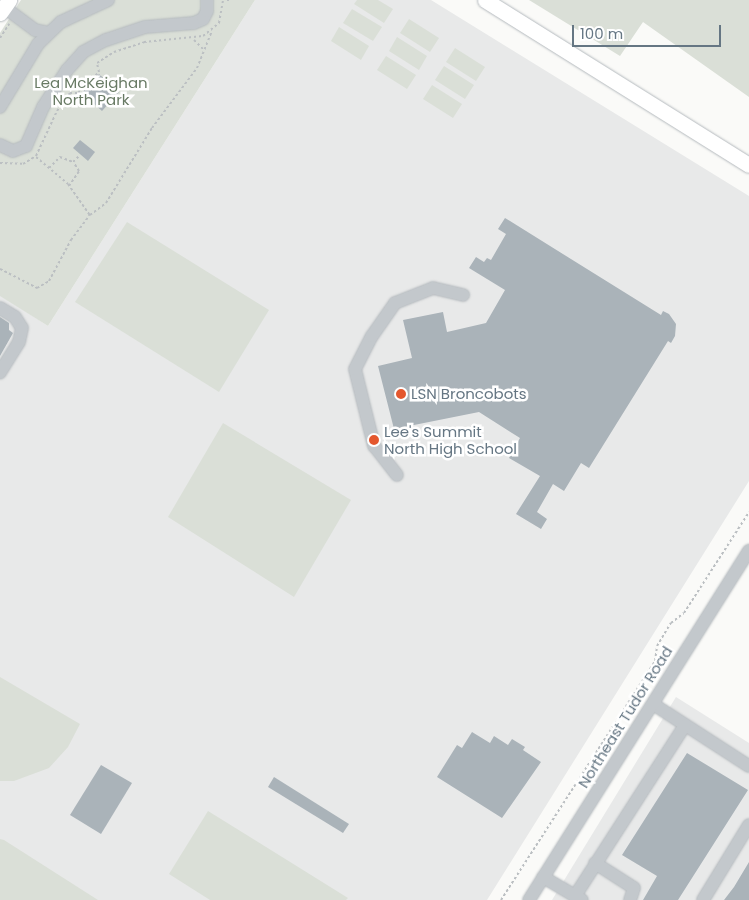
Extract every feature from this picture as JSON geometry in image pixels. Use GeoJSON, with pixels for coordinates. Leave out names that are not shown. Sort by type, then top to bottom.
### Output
{"type":"FeatureCollection","features":[{"type":"Feature","properties":{"kind":"main road"},"geometry":{"type":"LineString","coordinates":[[485,0],[749,165]]}},
{"type":"Feature","properties":{"kind":"street"},"geometry":{"type":"LineString","coordinates":[[0,107],[38,44],[61,22],[108,0]]}},
{"type":"Feature","properties":{"kind":"street"},"geometry":{"type":"LineString","coordinates":[[0,145],[13,151],[26,146],[43,107],[66,70],[83,52],[136,30],[194,23],[203,19],[207,11],[207,0]]}},
{"type":"Feature","properties":{"kind":"street"},"geometry":{"type":"LineString","coordinates":[[5,9],[35,30],[50,33]]}},
{"type":"Feature","properties":{"kind":"street"},"geometry":{"type":"LineString","coordinates":[[35,30],[38,44]]}},
{"type":"Feature","properties":{"kind":"street"},"geometry":{"type":"LineString","coordinates":[[397,476],[374,446],[355,369],[372,336],[395,302],[433,288],[463,295]]}},
{"type":"Feature","properties":{"kind":"street"},"geometry":{"type":"LineString","coordinates":[[0,308],[15,317],[22,328],[19,342],[0,372]]}},
{"type":"Feature","properties":{"kind":"street","name":"Northeast Tudor Road"},"geometry":{"type":"LineString","coordinates":[[529,900],[749,551]]}},
{"type":"Feature","properties":{"kind":"street"},"geometry":{"type":"LineString","coordinates":[[653,704],[749,766]]}},
{"type":"Feature","properties":{"kind":"street"},"geometry":{"type":"LineString","coordinates":[[543,877],[578,898],[595,864],[685,725]]}},
{"type":"Feature","properties":{"kind":"street"},"geometry":{"type":"LineString","coordinates":[[703,900],[749,824]]}},
{"type":"Feature","properties":{"kind":"street"},"geometry":{"type":"LineString","coordinates":[[595,864],[634,888],[634,894],[630,900]]}},
{"type":"Feature","properties":{"kind":"path"},"geometry":{"type":"LineString","coordinates":[[0,269],[25,284],[44,286],[71,240],[90,216],[106,203],[155,123],[198,68],[212,31],[223,12],[226,0]]}},
{"type":"Feature","properties":{"kind":"path"},"geometry":{"type":"LineString","coordinates":[[0,38],[5,9]]}},
{"type":"Feature","properties":{"kind":"path"},"geometry":{"type":"LineString","coordinates":[[0,163],[23,164],[36,156],[57,112],[70,93],[78,93],[100,72],[97,63],[144,42],[194,40],[212,31]]}},
{"type":"Feature","properties":{"kind":"path"},"geometry":{"type":"LineString","coordinates":[[194,40],[205,51]]}},
{"type":"Feature","properties":{"kind":"path"},"geometry":{"type":"LineString","coordinates":[[73,162],[80,155]]}},
{"type":"Feature","properties":{"kind":"path"},"geometry":{"type":"LineString","coordinates":[[36,156],[69,186],[90,216]]}},
{"type":"Feature","properties":{"kind":"path"},"geometry":{"type":"LineString","coordinates":[[50,168],[60,157],[73,162],[79,171],[69,186]]}},
{"type":"Feature","properties":{"kind":"path"},"geometry":{"type":"LineString","coordinates":[[501,900],[655,661],[657,646],[671,623],[684,613],[749,512]]}},
{"type":"Feature","properties":{"kind":"shaded area","name":"Lee's Summit North High School"},"geometry":{"type":"Polygon","coordinates":[[[255,0],[431,0],[749,196],[749,481],[487,900],[0,900],[0,295],[48,326],[255,0]]]}},
{"type":"Feature","properties":{"kind":"shaded area"},"geometry":{"type":"Polygon","coordinates":[[[676,697],[749,743],[749,900],[552,900],[676,697]]]}},
{"type":"Feature","properties":{"kind":"green space","name":"Lea McKeighan North Park"},"geometry":{"type":"Polygon","coordinates":[[[21,0],[255,0],[48,326],[0,296],[0,33],[21,0]]]}},
{"type":"Feature","properties":{"kind":"green space"},"geometry":{"type":"Polygon","coordinates":[[[357,0],[378,0],[393,9],[384,23],[354,4],[357,0]]]}},
{"type":"Feature","properties":{"kind":"green space"},"geometry":{"type":"Polygon","coordinates":[[[529,0],[749,0],[749,97],[643,22],[620,56],[529,0]]]}},
{"type":"Feature","properties":{"kind":"green space"},"geometry":{"type":"Polygon","coordinates":[[[352,9],[382,27],[373,41],[343,23],[352,9]]]}},
{"type":"Feature","properties":{"kind":"green space"},"geometry":{"type":"Polygon","coordinates":[[[409,19],[439,38],[430,52],[400,33],[409,19]]]}},
{"type":"Feature","properties":{"kind":"green space"},"geometry":{"type":"Polygon","coordinates":[[[339,27],[369,46],[361,60],[331,41],[339,27]]]}},
{"type":"Feature","properties":{"kind":"green space"},"geometry":{"type":"Polygon","coordinates":[[[397,37],[427,56],[419,70],[389,51],[397,37]]]}},
{"type":"Feature","properties":{"kind":"green space"},"geometry":{"type":"Polygon","coordinates":[[[455,48],[485,67],[476,81],[446,62],[455,48]]]}},
{"type":"Feature","properties":{"kind":"green space"},"geometry":{"type":"Polygon","coordinates":[[[386,56],[416,75],[407,89],[377,70],[386,56]]]}},
{"type":"Feature","properties":{"kind":"green space"},"geometry":{"type":"Polygon","coordinates":[[[444,66],[474,85],[465,99],[435,80],[444,66]]]}},
{"type":"Feature","properties":{"kind":"green space"},"geometry":{"type":"Polygon","coordinates":[[[432,85],[462,104],[453,118],[423,99],[432,85]]]}},
{"type":"Feature","properties":{"kind":"green space"},"geometry":{"type":"Polygon","coordinates":[[[127,222],[269,310],[219,392],[75,302],[127,222]]]}},
{"type":"Feature","properties":{"kind":"green space"},"geometry":{"type":"Polygon","coordinates":[[[223,423],[351,500],[294,597],[168,517],[223,423]]]}},
{"type":"Feature","properties":{"kind":"green space"},"geometry":{"type":"Polygon","coordinates":[[[0,677],[80,724],[68,747],[49,768],[14,781],[0,781],[0,677]]]}},
{"type":"Feature","properties":{"kind":"green space"},"geometry":{"type":"Polygon","coordinates":[[[208,811],[348,898],[346,900],[210,900],[169,874],[208,811]]]}},
{"type":"Feature","properties":{"kind":"green space"},"geometry":{"type":"Polygon","coordinates":[[[0,839],[4,840],[98,900],[0,900],[0,839]]]}},
{"type":"Feature","properties":{"kind":"building"},"geometry":{"type":"Polygon","coordinates":[[[99,74],[119,92],[102,111],[82,93],[99,74]]]}},
{"type":"Feature","properties":{"kind":"building"},"geometry":{"type":"Polygon","coordinates":[[[80,140],[95,152],[88,161],[73,148],[80,140]]]}},
{"type":"Feature","properties":{"kind":"building","name":"Lee's Summit North High School"},"geometry":{"type":"Polygon","coordinates":[[[505,218],[661,315],[663,311],[669,314],[676,324],[675,336],[671,343],[668,341],[589,468],[581,463],[564,491],[553,484],[537,512],[547,519],[541,529],[516,514],[540,476],[509,458],[520,438],[479,412],[394,429],[378,366],[412,358],[403,320],[443,312],[447,332],[486,323],[505,290],[469,268],[476,257],[484,262],[487,258],[491,260],[506,234],[498,229],[505,218]]]}},
{"type":"Feature","properties":{"kind":"building"},"geometry":{"type":"Polygon","coordinates":[[[0,317],[9,323],[9,330],[13,333],[0,356],[0,317]]]}},
{"type":"Feature","properties":{"kind":"building"},"geometry":{"type":"Polygon","coordinates":[[[472,732],[490,743],[494,736],[508,745],[512,739],[525,747],[523,750],[541,762],[502,818],[437,777],[457,745],[462,748],[472,732]]]}},
{"type":"Feature","properties":{"kind":"building"},"geometry":{"type":"Polygon","coordinates":[[[687,753],[748,790],[678,900],[643,900],[657,876],[622,855],[687,753]]]}},
{"type":"Feature","properties":{"kind":"building"},"geometry":{"type":"Polygon","coordinates":[[[101,765],[132,783],[101,834],[70,815],[101,765]]]}},
{"type":"Feature","properties":{"kind":"building"},"geometry":{"type":"Polygon","coordinates":[[[274,777],[349,824],[343,833],[268,787],[274,777]]]}},
{"type":"Feature","properties":{"kind":"building"},"geometry":{"type":"Polygon","coordinates":[[[749,862],[749,900],[724,900],[734,887],[749,862]]]}},
{"type":"Feature","properties":{"kind":"place","name":"LSN Broncobots"},"geometry":{"type":"Point","coordinates":[401,394]}},
{"type":"Feature","properties":{"kind":"place","name":"Lee's Summit North High School"},"geometry":{"type":"Point","coordinates":[374,440]}}]}
